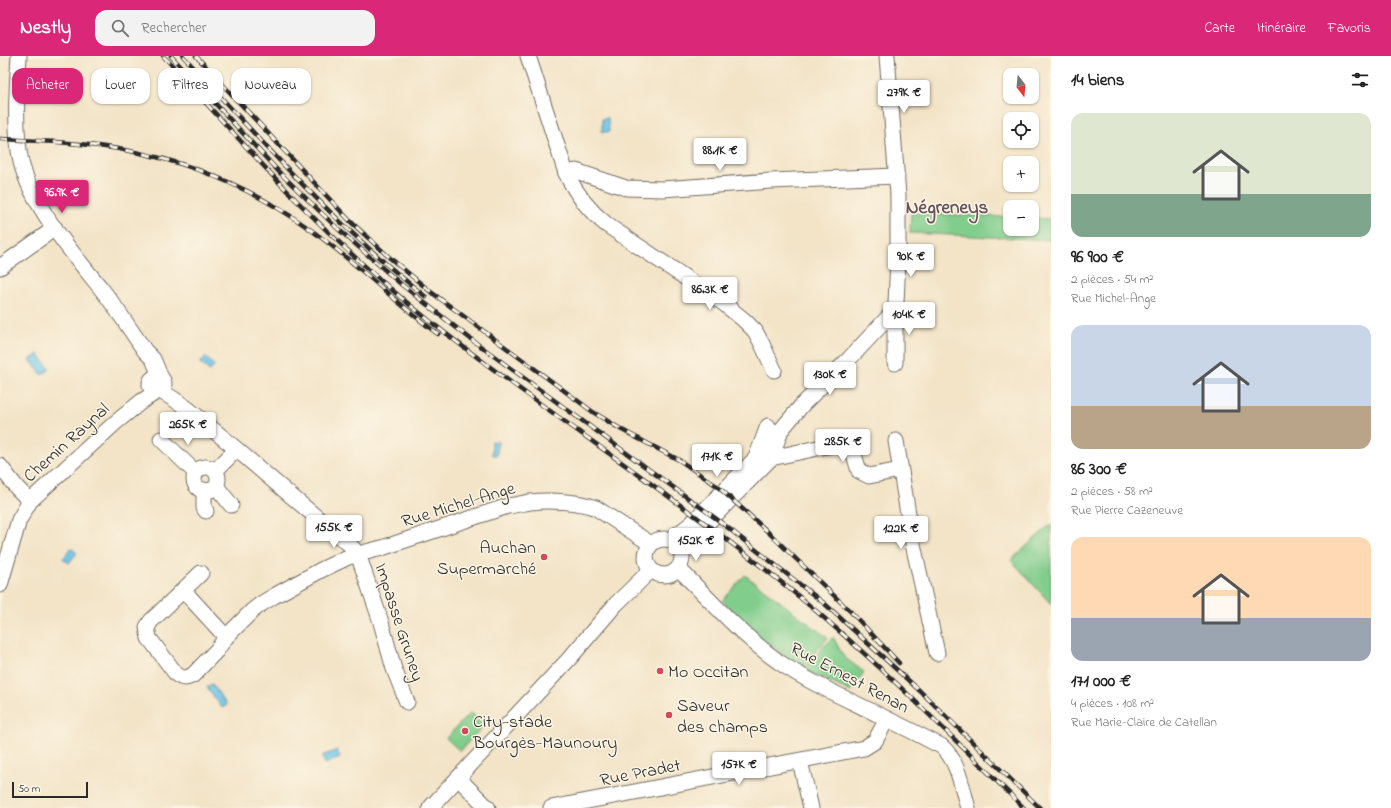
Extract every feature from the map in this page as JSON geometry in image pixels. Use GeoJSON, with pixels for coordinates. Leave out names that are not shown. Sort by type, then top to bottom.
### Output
{"type":"FeatureCollection","features":[{"type":"Feature","properties":{"kind":"street"},"geometry":{"type":"LineString","coordinates":[[19,56],[17,135],[21,163],[25,175],[38,203],[55,228],[145,351],[153,359],[157,384],[287,494],[349,544],[358,554]]}},
{"type":"Feature","properties":{"kind":"street"},"geometry":{"type":"LineString","coordinates":[[528,56],[566,173],[572,188],[581,200],[597,217],[723,303],[744,320],[754,331],[762,344],[774,370]]}},
{"type":"Feature","properties":{"kind":"street"},"geometry":{"type":"LineString","coordinates":[[887,56],[891,119],[897,176],[898,244],[895,363]]}},
{"type":"Feature","properties":{"kind":"street"},"geometry":{"type":"LineString","coordinates":[[566,173],[576,171],[626,188],[663,188],[771,181],[897,176]]}},
{"type":"Feature","properties":{"kind":"street"},"geometry":{"type":"LineString","coordinates":[[0,267],[55,228]]}},
{"type":"Feature","properties":{"kind":"street"},"geometry":{"type":"LineString","coordinates":[[682,550],[764,458],[781,430],[803,404],[850,358],[896,309]]}},
{"type":"Feature","properties":{"kind":"street","name":"Chemin Raynal"},"geometry":{"type":"LineString","coordinates":[[0,585],[19,520],[30,501],[67,466],[142,401],[157,384]]}},
{"type":"Feature","properties":{"kind":"street"},"geometry":{"type":"LineString","coordinates":[[764,458],[768,426]]}},
{"type":"Feature","properties":{"kind":"street"},"geometry":{"type":"LineString","coordinates":[[161,439],[196,472]]}},
{"type":"Feature","properties":{"kind":"street"},"geometry":{"type":"LineString","coordinates":[[670,540],[691,524],[764,458],[850,441],[859,471],[869,476],[900,470]]}},
{"type":"Feature","properties":{"kind":"street"},"geometry":{"type":"LineString","coordinates":[[896,441],[913,544],[937,653]]}},
{"type":"Feature","properties":{"kind":"street"},"geometry":{"type":"LineString","coordinates":[[215,471],[236,450]]}},
{"type":"Feature","properties":{"kind":"street"},"geometry":{"type":"LineString","coordinates":[[0,466],[17,488],[30,501]]}},
{"type":"Feature","properties":{"kind":"street"},"geometry":{"type":"LineString","coordinates":[[206,511],[204,508],[210,488],[218,480],[215,471],[212,468],[203,467],[196,472],[195,476],[197,486],[210,488],[231,506]]}},
{"type":"Feature","properties":{"kind":"street","name":"Rue Michel-Ange"},"geometry":{"type":"LineString","coordinates":[[183,590],[151,620],[147,627],[149,638],[176,674],[182,678],[189,678],[217,650],[226,637],[252,611],[274,596],[321,570],[346,558],[382,548],[508,506],[530,502],[559,502],[591,506],[651,544]]}},
{"type":"Feature","properties":{"kind":"street"},"geometry":{"type":"LineString","coordinates":[[660,539],[670,540],[682,550],[683,560],[679,569],[675,572],[666,575],[656,573],[648,566],[646,554],[651,544],[660,539]]}},
{"type":"Feature","properties":{"kind":"street","name":"Impasse Gruney"},"geometry":{"type":"LineString","coordinates":[[358,554],[380,619],[394,669],[407,702]]}},
{"type":"Feature","properties":{"kind":"street","name":"Rue Ernest Renan"},"geometry":{"type":"LineString","coordinates":[[679,569],[721,613],[778,660],[799,675],[946,749],[954,763],[968,808]]}},
{"type":"Feature","properties":{"kind":"street"},"geometry":{"type":"LineString","coordinates":[[430,808],[569,660],[616,604],[651,570]]}},
{"type":"Feature","properties":{"kind":"street"},"geometry":{"type":"LineString","coordinates":[[201,573],[183,590],[226,637]]}},
{"type":"Feature","properties":{"kind":"street","name":"Rue Pradet"},"geometry":{"type":"LineString","coordinates":[[556,807],[864,748],[875,742],[887,719]]}},
{"type":"Feature","properties":{"kind":"street"},"geometry":{"type":"LineString","coordinates":[[800,760],[811,808]]}},
{"type":"Feature","properties":{"kind":"street"},"geometry":{"type":"LineString","coordinates":[[458,778],[488,808]]}},
{"type":"Feature","properties":{"kind":"green space"},"geometry":{"type":"Polygon","coordinates":[[[911,213],[1003,217],[1003,236],[1039,236],[1039,218],[1051,219],[1051,240],[910,233],[911,213]]]}},
{"type":"Feature","properties":{"kind":"green space"},"geometry":{"type":"Polygon","coordinates":[[[1051,524],[1051,604],[1011,560],[1051,524]]]}},
{"type":"Feature","properties":{"kind":"green space"},"geometry":{"type":"Polygon","coordinates":[[[745,575],[828,638],[801,668],[768,644],[722,601],[745,575]]]}},
{"type":"Feature","properties":{"kind":"green space"},"geometry":{"type":"Polygon","coordinates":[[[833,637],[844,657],[864,672],[851,692],[803,669],[833,637]]]}},
{"type":"Feature","properties":{"kind":"green space","name":"City-stade Bourgès-Maunoury"},"geometry":{"type":"Polygon","coordinates":[[[471,712],[484,725],[460,751],[446,738],[471,712]]]}},
{"type":"Feature","properties":{"kind":"water"},"geometry":{"type":"Polygon","coordinates":[[[608,118],[609,132],[602,132],[602,119],[608,118]]]}},
{"type":"Feature","properties":{"kind":"water"},"geometry":{"type":"Polygon","coordinates":[[[38,354],[50,369],[42,375],[30,360],[38,354]]]}},
{"type":"Feature","properties":{"kind":"water"},"geometry":{"type":"Polygon","coordinates":[[[205,357],[215,366],[210,371],[200,363],[205,357]]]}},
{"type":"Feature","properties":{"kind":"water"},"geometry":{"type":"Polygon","coordinates":[[[492,441],[498,442],[497,455],[492,455],[492,441]]]}},
{"type":"Feature","properties":{"kind":"water"},"geometry":{"type":"Polygon","coordinates":[[[71,548],[77,553],[69,563],[63,559],[71,548]]]}},
{"type":"Feature","properties":{"kind":"water"},"geometry":{"type":"Polygon","coordinates":[[[212,684],[227,705],[222,708],[207,687],[212,684]]]}},
{"type":"Feature","properties":{"kind":"water"},"geometry":{"type":"Polygon","coordinates":[[[337,750],[340,758],[325,764],[322,756],[337,750]]]}},
{"type":"Feature","properties":{"kind":"railway"},"geometry":{"type":"LineString","coordinates":[[163,56],[173,66]]}},
{"type":"Feature","properties":{"kind":"railway"},"geometry":{"type":"LineString","coordinates":[[171,56],[280,173],[337,228],[402,285],[472,340],[718,520],[825,604],[920,691],[1040,808]]}},
{"type":"Feature","properties":{"kind":"railway"},"geometry":{"type":"LineString","coordinates":[[183,56],[330,212],[393,270],[426,297]]}},
{"type":"Feature","properties":{"kind":"railway"},"geometry":{"type":"LineString","coordinates":[[196,56],[350,221],[390,258],[431,292],[593,412],[622,430],[679,460],[717,486],[767,531],[851,612],[899,663]]}},
{"type":"Feature","properties":{"kind":"railway"},"geometry":{"type":"LineString","coordinates":[[207,104],[296,200],[378,278],[413,308],[475,356],[698,518],[786,586],[878,666],[1024,808]]}},
{"type":"Feature","properties":{"kind":"railway"},"geometry":{"type":"LineString","coordinates":[[0,139],[81,144],[114,148],[153,156],[199,170],[221,179],[264,200],[304,225],[339,251],[438,334]]}},
{"type":"Feature","properties":{"kind":"place","name":"Auchan Supermarché"},"geometry":{"type":"Point","coordinates":[544,557]}},
{"type":"Feature","properties":{"kind":"place","name":"Mo Occitan"},"geometry":{"type":"Point","coordinates":[660,671]}},
{"type":"Feature","properties":{"kind":"place","name":"Saveur des champs"},"geometry":{"type":"Point","coordinates":[669,715]}},
{"type":"Feature","properties":{"kind":"place","name":"City-stade Bourgès-Maunoury"},"geometry":{"type":"Point","coordinates":[465,731]}},
{"type":"Feature","properties":{"kind":"district","name":"Négreneys"},"geometry":{"type":"Point","coordinates":[947,206]}}]}
